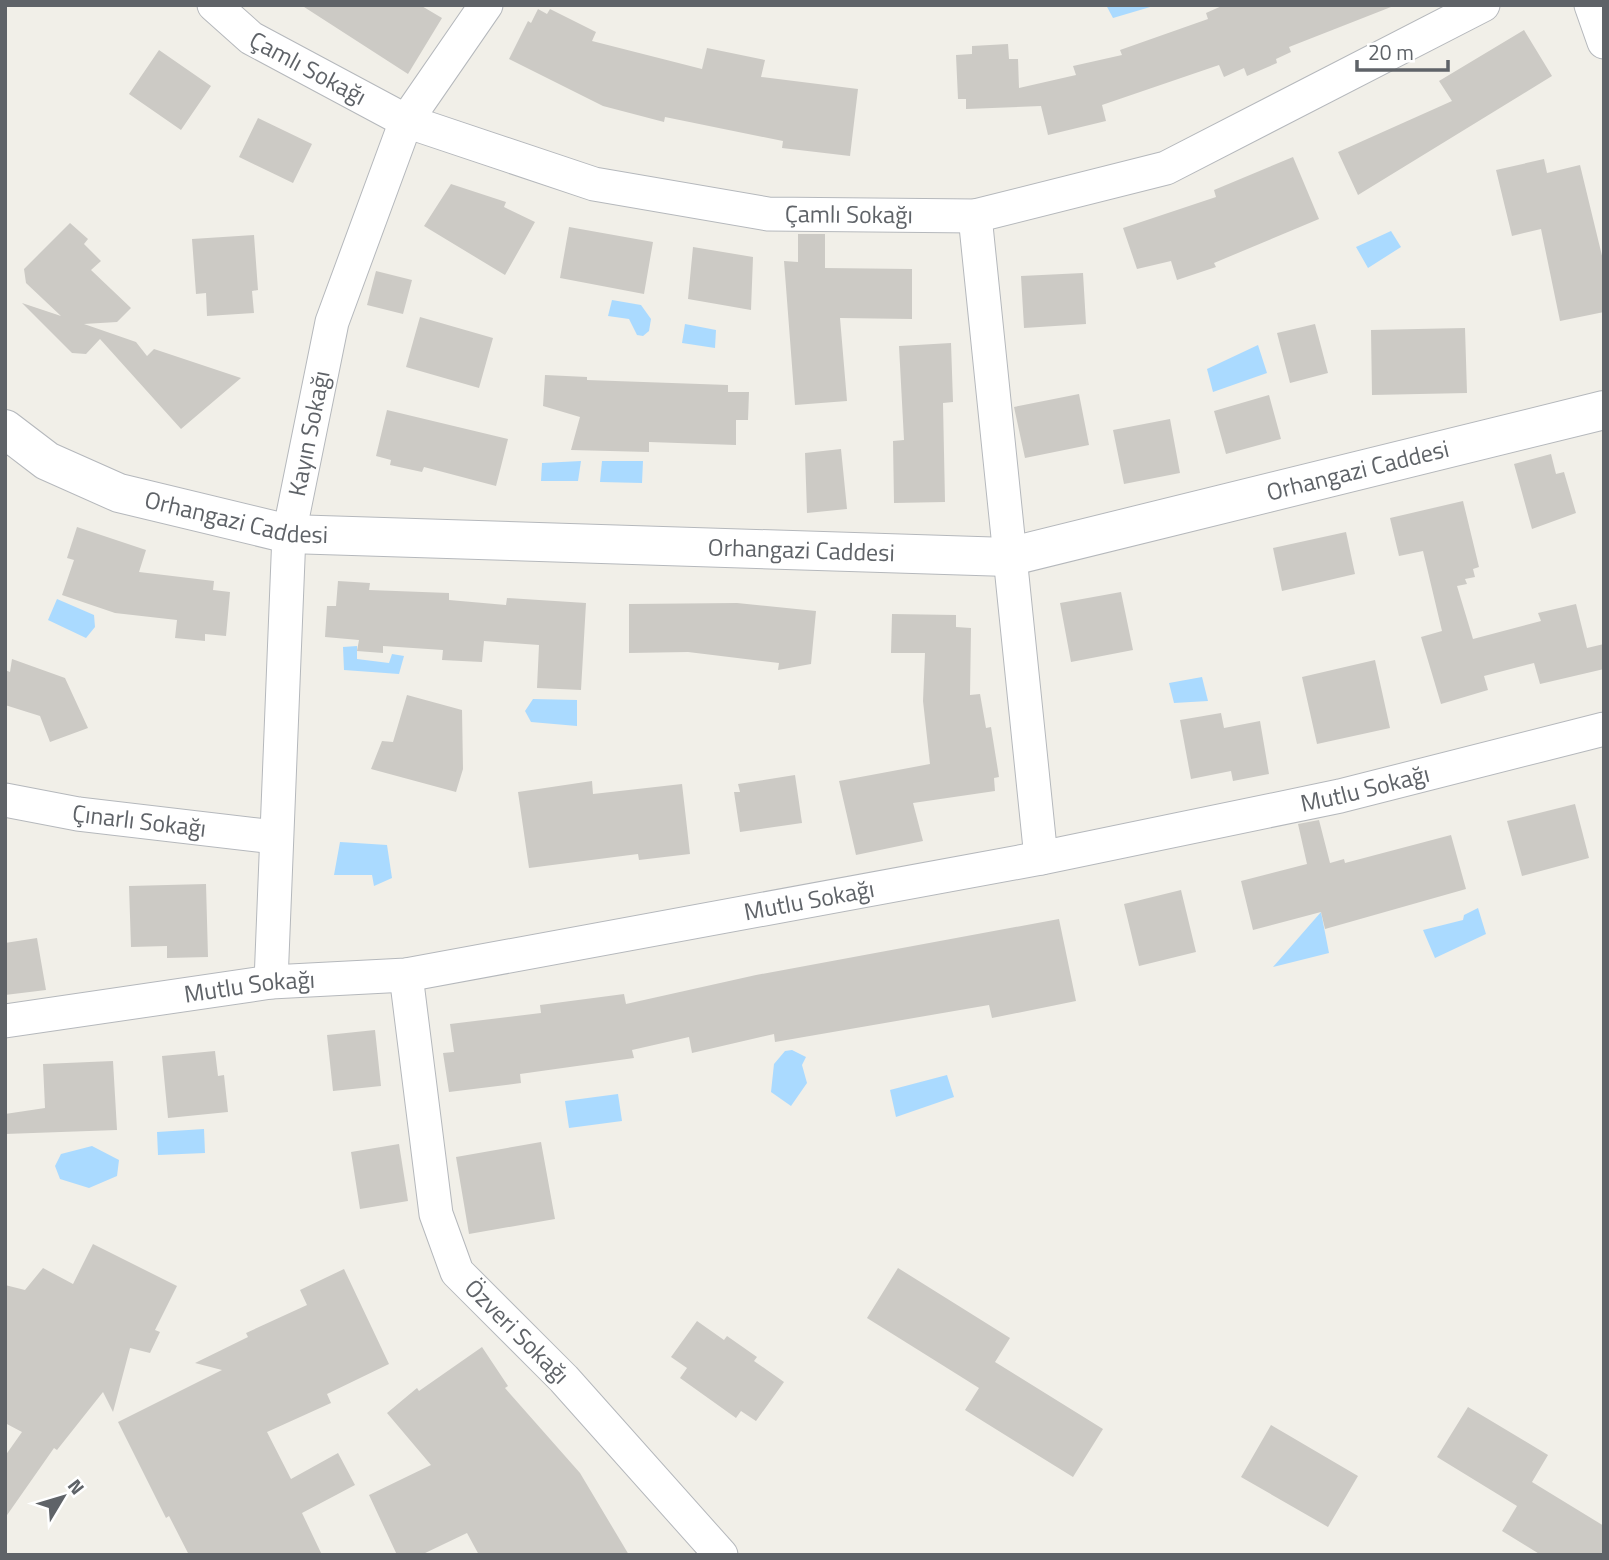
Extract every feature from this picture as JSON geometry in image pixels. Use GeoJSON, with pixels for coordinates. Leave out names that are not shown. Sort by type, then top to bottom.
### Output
{"type":"FeatureCollection","features":[{"type":"Feature","properties":{"kind":"street","name":"Çamlı Sokağı"},"geometry":{"type":"LineString","coordinates":[[214,5],[251,38],[406,121],[594,184],[768,214],[975,216],[1166,168],[1483,5]]}},
{"type":"Feature","properties":{"kind":"street","name":"Kayın Sokağı"},"geometry":{"type":"LineString","coordinates":[[271,982],[289,534],[332,322],[406,121],[486,5]]}},
{"type":"Feature","properties":{"kind":"street"},"geometry":{"type":"LineString","coordinates":[[1591,5],[1604,42]]}},
{"type":"Feature","properties":{"kind":"street"},"geometry":{"type":"LineString","coordinates":[[975,216],[1041,858]]}},
{"type":"Feature","properties":{"kind":"street","name":"Orhangazi Caddesi"},"geometry":{"type":"LineString","coordinates":[[5,429],[47,461],[119,493],[289,534],[1008,557],[1604,410]]}},
{"type":"Feature","properties":{"kind":"street","name":"Mutlu Sokağı"},"geometry":{"type":"LineString","coordinates":[[5,1021],[271,982],[406,975],[1041,858],[1340,796],[1604,729]]}},
{"type":"Feature","properties":{"kind":"street","name":"Çınarlı Sokağı"},"geometry":{"type":"LineString","coordinates":[[5,800],[78,814],[275,837]]}},
{"type":"Feature","properties":{"kind":"street","name":"Özveri Sokağı"},"geometry":{"type":"LineString","coordinates":[[406,975],[436,1214],[457,1272],[564,1379],[721,1555]]}},
{"type":"Feature","properties":{"kind":"water"},"geometry":{"type":"Polygon","coordinates":[[[1106,5],[1157,5],[1113,18],[1106,5]]]}},
{"type":"Feature","properties":{"kind":"water"},"geometry":{"type":"Polygon","coordinates":[[[1391,231],[1401,247],[1368,268],[1356,247],[1391,231]]]}},
{"type":"Feature","properties":{"kind":"water"},"geometry":{"type":"Polygon","coordinates":[[[612,300],[641,305],[651,319],[649,331],[643,336],[637,335],[629,319],[608,316],[612,300]]]}},
{"type":"Feature","properties":{"kind":"water"},"geometry":{"type":"Polygon","coordinates":[[[685,324],[716,330],[715,348],[682,343],[685,324]]]}},
{"type":"Feature","properties":{"kind":"water"},"geometry":{"type":"Polygon","coordinates":[[[1258,345],[1267,373],[1213,392],[1207,369],[1258,345]]]}},
{"type":"Feature","properties":{"kind":"water"},"geometry":{"type":"Polygon","coordinates":[[[581,461],[578,481],[541,481],[542,463],[581,461]]]}},
{"type":"Feature","properties":{"kind":"water"},"geometry":{"type":"Polygon","coordinates":[[[602,461],[643,461],[642,483],[600,482],[602,461]]]}},
{"type":"Feature","properties":{"kind":"water"},"geometry":{"type":"Polygon","coordinates":[[[57,599],[94,615],[95,627],[86,638],[48,620],[57,599]]]}},
{"type":"Feature","properties":{"kind":"water"},"geometry":{"type":"Polygon","coordinates":[[[357,646],[357,659],[389,663],[392,654],[404,656],[399,674],[344,670],[343,647],[357,646]]]}},
{"type":"Feature","properties":{"kind":"water"},"geometry":{"type":"Polygon","coordinates":[[[1202,677],[1208,701],[1174,703],[1169,683],[1202,677]]]}},
{"type":"Feature","properties":{"kind":"water"},"geometry":{"type":"Polygon","coordinates":[[[533,699],[577,700],[577,726],[531,722],[525,711],[533,699]]]}},
{"type":"Feature","properties":{"kind":"water"},"geometry":{"type":"Polygon","coordinates":[[[340,842],[387,845],[392,878],[374,886],[372,875],[334,875],[340,842]]]}},
{"type":"Feature","properties":{"kind":"water"},"geometry":{"type":"Polygon","coordinates":[[[1478,908],[1486,934],[1435,958],[1423,930],[1463,920],[1464,915],[1478,908]]]}},
{"type":"Feature","properties":{"kind":"water"},"geometry":{"type":"Polygon","coordinates":[[[1321,912],[1329,953],[1273,967],[1321,912]]]}},
{"type":"Feature","properties":{"kind":"water"},"geometry":{"type":"Polygon","coordinates":[[[792,1050],[806,1057],[802,1065],[807,1083],[791,1106],[771,1092],[774,1064],[785,1051],[792,1050]]]}},
{"type":"Feature","properties":{"kind":"water"},"geometry":{"type":"Polygon","coordinates":[[[947,1075],[954,1097],[896,1117],[890,1090],[947,1075]]]}},
{"type":"Feature","properties":{"kind":"water"},"geometry":{"type":"Polygon","coordinates":[[[618,1094],[622,1121],[569,1128],[565,1101],[618,1094]]]}},
{"type":"Feature","properties":{"kind":"water"},"geometry":{"type":"Polygon","coordinates":[[[204,1129],[205,1153],[158,1155],[157,1132],[204,1129]]]}},
{"type":"Feature","properties":{"kind":"water"},"geometry":{"type":"Polygon","coordinates":[[[92,1146],[119,1160],[117,1176],[89,1188],[60,1179],[55,1166],[61,1154],[92,1146]]]}},
{"type":"Feature","properties":{"kind":"building"},"geometry":{"type":"Polygon","coordinates":[[[301,5],[420,5],[442,18],[408,74],[301,5]]]}},
{"type":"Feature","properties":{"kind":"building"},"geometry":{"type":"Polygon","coordinates":[[[1224,5],[1391,7],[1289,47],[1291,52],[1276,59],[1277,63],[1247,76],[1244,68],[1224,77],[1219,65],[1102,105],[1106,121],[1048,135],[1041,106],[966,109],[966,99],[958,99],[956,55],[972,54],[972,46],[1008,44],[1009,59],[1018,59],[1019,88],[1076,75],[1073,66],[1122,55],[1120,50],[1208,19],[1206,13],[1224,5]]]}},
{"type":"Feature","properties":{"kind":"building"},"geometry":{"type":"Polygon","coordinates":[[[538,9],[547,14],[550,9],[596,32],[592,41],[702,69],[707,48],[765,60],[761,77],[858,89],[850,156],[782,148],[783,141],[665,117],[664,122],[603,106],[509,59],[528,21],[531,23],[538,9]]]}},
{"type":"Feature","properties":{"kind":"building"},"geometry":{"type":"Polygon","coordinates":[[[1524,30],[1552,76],[1358,195],[1338,152],[1452,101],[1439,81],[1524,30]]]}},
{"type":"Feature","properties":{"kind":"building"},"geometry":{"type":"Polygon","coordinates":[[[159,50],[211,86],[181,130],[129,94],[159,50]]]}},
{"type":"Feature","properties":{"kind":"building"},"geometry":{"type":"Polygon","coordinates":[[[258,118],[312,144],[293,183],[239,157],[258,118]]]}},
{"type":"Feature","properties":{"kind":"building"},"geometry":{"type":"Polygon","coordinates":[[[1293,157],[1319,219],[1214,263],[1216,267],[1177,280],[1171,261],[1137,269],[1123,228],[1216,197],[1214,190],[1293,157]]]}},
{"type":"Feature","properties":{"kind":"building"},"geometry":{"type":"Polygon","coordinates":[[[1544,159],[1547,173],[1580,165],[1604,264],[1604,312],[1560,321],[1541,229],[1512,236],[1496,170],[1544,159]]]}},
{"type":"Feature","properties":{"kind":"building"},"geometry":{"type":"Polygon","coordinates":[[[451,184],[506,202],[504,207],[535,222],[505,275],[424,226],[451,184]]]}},
{"type":"Feature","properties":{"kind":"building"},"geometry":{"type":"Polygon","coordinates":[[[70,223],[88,239],[84,244],[101,261],[91,270],[131,308],[117,322],[84,324],[136,342],[147,356],[154,349],[241,378],[181,429],[100,339],[86,354],[72,353],[22,303],[61,316],[26,283],[24,269],[70,223]]]}},
{"type":"Feature","properties":{"kind":"building"},"geometry":{"type":"Polygon","coordinates":[[[569,227],[653,242],[644,294],[560,278],[569,227]]]}},
{"type":"Feature","properties":{"kind":"building"},"geometry":{"type":"Polygon","coordinates":[[[798,234],[825,234],[825,268],[912,269],[912,319],[840,318],[847,401],[795,405],[784,261],[798,262],[798,234]]]}},
{"type":"Feature","properties":{"kind":"building"},"geometry":{"type":"Polygon","coordinates":[[[254,235],[258,290],[252,291],[254,313],[207,316],[206,293],[196,294],[192,239],[254,235]]]}},
{"type":"Feature","properties":{"kind":"building"},"geometry":{"type":"Polygon","coordinates":[[[693,247],[753,257],[751,310],[688,299],[693,247]]]}},
{"type":"Feature","properties":{"kind":"building"},"geometry":{"type":"Polygon","coordinates":[[[376,271],[412,280],[403,314],[367,305],[376,271]]]}},
{"type":"Feature","properties":{"kind":"building"},"geometry":{"type":"Polygon","coordinates":[[[1083,273],[1086,324],[1024,328],[1021,276],[1083,273]]]}},
{"type":"Feature","properties":{"kind":"building"},"geometry":{"type":"Polygon","coordinates":[[[420,317],[493,338],[479,388],[406,367],[420,317]]]}},
{"type":"Feature","properties":{"kind":"building"},"geometry":{"type":"Polygon","coordinates":[[[1315,324],[1328,373],[1290,383],[1277,333],[1315,324]]]}},
{"type":"Feature","properties":{"kind":"building"},"geometry":{"type":"Polygon","coordinates":[[[1465,328],[1467,393],[1372,395],[1371,330],[1465,328]]]}},
{"type":"Feature","properties":{"kind":"building"},"geometry":{"type":"Polygon","coordinates":[[[951,343],[953,402],[943,403],[945,502],[894,503],[893,441],[904,440],[899,346],[951,343]]]}},
{"type":"Feature","properties":{"kind":"building"},"geometry":{"type":"Polygon","coordinates":[[[545,375],[587,377],[587,380],[728,385],[728,392],[749,392],[748,420],[736,420],[736,445],[649,442],[649,452],[571,450],[580,417],[543,406],[545,375]]]}},
{"type":"Feature","properties":{"kind":"building"},"geometry":{"type":"Polygon","coordinates":[[[1079,394],[1089,445],[1025,458],[1014,407],[1079,394]]]}},
{"type":"Feature","properties":{"kind":"building"},"geometry":{"type":"Polygon","coordinates":[[[1269,395],[1281,439],[1226,454],[1214,411],[1269,395]]]}},
{"type":"Feature","properties":{"kind":"building"},"geometry":{"type":"Polygon","coordinates":[[[387,410],[508,439],[496,486],[424,467],[422,472],[390,465],[391,460],[376,456],[387,410]]]}},
{"type":"Feature","properties":{"kind":"building"},"geometry":{"type":"Polygon","coordinates":[[[1170,419],[1180,473],[1124,484],[1113,430],[1170,419]]]}},
{"type":"Feature","properties":{"kind":"building"},"geometry":{"type":"Polygon","coordinates":[[[841,449],[847,509],[807,513],[805,453],[841,449]]]}},
{"type":"Feature","properties":{"kind":"building"},"geometry":{"type":"Polygon","coordinates":[[[1551,454],[1556,474],[1564,472],[1576,513],[1532,529],[1514,464],[1551,454]]]}},
{"type":"Feature","properties":{"kind":"building"},"geometry":{"type":"Polygon","coordinates":[[[1463,501],[1479,567],[1473,569],[1475,577],[1465,579],[1467,584],[1457,586],[1473,639],[1541,621],[1538,613],[1576,604],[1587,648],[1604,644],[1604,669],[1540,684],[1534,663],[1484,676],[1488,690],[1441,704],[1421,637],[1442,631],[1423,551],[1399,556],[1390,518],[1463,501]]]}},
{"type":"Feature","properties":{"kind":"building"},"geometry":{"type":"Polygon","coordinates":[[[77,527],[146,550],[139,572],[214,581],[213,590],[230,592],[226,636],[205,634],[205,641],[175,638],[177,620],[115,613],[62,595],[74,560],[67,558],[77,527]]]}},
{"type":"Feature","properties":{"kind":"building"},"geometry":{"type":"Polygon","coordinates":[[[1346,532],[1355,574],[1282,591],[1273,548],[1346,532]]]}},
{"type":"Feature","properties":{"kind":"building"},"geometry":{"type":"Polygon","coordinates":[[[338,581],[370,583],[369,590],[449,593],[449,600],[506,605],[507,598],[586,603],[581,690],[537,688],[539,645],[484,641],[482,662],[442,660],[443,650],[383,646],[383,653],[357,651],[359,640],[325,637],[327,606],[336,606],[338,581]]]}},
{"type":"Feature","properties":{"kind":"building"},"geometry":{"type":"Polygon","coordinates":[[[1121,592],[1133,650],[1071,662],[1060,603],[1121,592]]]}},
{"type":"Feature","properties":{"kind":"building"},"geometry":{"type":"Polygon","coordinates":[[[737,603],[816,611],[811,664],[778,670],[779,663],[688,652],[629,653],[629,604],[737,603]]]}},
{"type":"Feature","properties":{"kind":"building"},"geometry":{"type":"Polygon","coordinates":[[[892,614],[956,615],[956,627],[971,628],[970,695],[980,694],[986,728],[991,727],[999,777],[994,778],[995,791],[913,803],[923,841],[856,855],[839,781],[930,764],[923,701],[925,653],[891,653],[892,614]]]}},
{"type":"Feature","properties":{"kind":"building"},"geometry":{"type":"Polygon","coordinates":[[[12,659],[65,678],[88,728],[50,742],[40,716],[5,705],[5,670],[10,672],[12,659]]]}},
{"type":"Feature","properties":{"kind":"building"},"geometry":{"type":"Polygon","coordinates":[[[1375,660],[1390,728],[1317,744],[1302,677],[1375,660]]]}},
{"type":"Feature","properties":{"kind":"building"},"geometry":{"type":"Polygon","coordinates":[[[407,695],[462,710],[463,769],[456,792],[371,769],[382,741],[393,742],[407,695]]]}},
{"type":"Feature","properties":{"kind":"building"},"geometry":{"type":"Polygon","coordinates":[[[1221,713],[1224,728],[1260,721],[1269,774],[1233,781],[1231,771],[1191,779],[1180,720],[1221,713]]]}},
{"type":"Feature","properties":{"kind":"building"},"geometry":{"type":"Polygon","coordinates":[[[795,775],[802,823],[740,832],[734,792],[740,792],[738,784],[795,775]]]}},
{"type":"Feature","properties":{"kind":"building"},"geometry":{"type":"Polygon","coordinates":[[[592,781],[593,794],[682,784],[690,854],[639,860],[638,854],[529,868],[518,792],[592,781]]]}},
{"type":"Feature","properties":{"kind":"building"},"geometry":{"type":"Polygon","coordinates":[[[1575,804],[1589,858],[1522,876],[1507,821],[1575,804]]]}},
{"type":"Feature","properties":{"kind":"building"},"geometry":{"type":"Polygon","coordinates":[[[1319,820],[1330,863],[1344,859],[1345,863],[1451,835],[1466,889],[1325,929],[1321,912],[1253,930],[1241,881],[1307,864],[1298,824],[1319,820]]]}},
{"type":"Feature","properties":{"kind":"building"},"geometry":{"type":"Polygon","coordinates":[[[206,884],[208,957],[167,958],[167,946],[131,947],[129,886],[206,884]]]}},
{"type":"Feature","properties":{"kind":"building"},"geometry":{"type":"Polygon","coordinates":[[[1181,890],[1196,952],[1139,966],[1124,904],[1181,890]]]}},
{"type":"Feature","properties":{"kind":"building"},"geometry":{"type":"Polygon","coordinates":[[[1059,919],[1076,1001],[992,1018],[989,1005],[775,1042],[774,1034],[692,1053],[689,1037],[632,1050],[634,1058],[520,1074],[521,1083],[449,1092],[443,1053],[454,1052],[450,1024],[541,1013],[540,1005],[624,994],[626,1004],[756,975],[1059,919]]]}},
{"type":"Feature","properties":{"kind":"building"},"geometry":{"type":"Polygon","coordinates":[[[37,938],[46,990],[5,995],[5,943],[37,938]]]}},
{"type":"Feature","properties":{"kind":"building"},"geometry":{"type":"Polygon","coordinates":[[[375,1030],[381,1086],[333,1091],[327,1035],[375,1030]]]}},
{"type":"Feature","properties":{"kind":"building"},"geometry":{"type":"Polygon","coordinates":[[[215,1051],[218,1076],[224,1075],[228,1112],[168,1118],[162,1056],[215,1051]]]}},
{"type":"Feature","properties":{"kind":"building"},"geometry":{"type":"Polygon","coordinates":[[[113,1061],[117,1130],[5,1134],[5,1114],[45,1108],[43,1064],[113,1061]]]}},
{"type":"Feature","properties":{"kind":"building"},"geometry":{"type":"Polygon","coordinates":[[[541,1142],[555,1219],[469,1234],[456,1157],[541,1142]]]}},
{"type":"Feature","properties":{"kind":"building"},"geometry":{"type":"Polygon","coordinates":[[[399,1144],[408,1201],[360,1209],[351,1152],[399,1144]]]}},
{"type":"Feature","properties":{"kind":"building"},"geometry":{"type":"Polygon","coordinates":[[[93,1244],[177,1286],[155,1330],[160,1332],[150,1353],[130,1348],[113,1412],[103,1392],[57,1450],[54,1448],[5,1518],[5,1456],[22,1432],[5,1423],[5,1285],[25,1290],[43,1268],[73,1284],[93,1244]]]}},
{"type":"Feature","properties":{"kind":"building"},"geometry":{"type":"Polygon","coordinates":[[[898,1268],[1010,1338],[995,1362],[1103,1429],[1073,1477],[965,1410],[979,1388],[867,1318],[898,1268]]]}},
{"type":"Feature","properties":{"kind":"building"},"geometry":{"type":"Polygon","coordinates":[[[344,1269],[389,1364],[327,1394],[331,1403],[267,1432],[291,1479],[338,1453],[355,1485],[302,1513],[322,1555],[189,1555],[169,1516],[166,1518],[118,1422],[222,1370],[195,1363],[248,1337],[246,1333],[307,1305],[300,1290],[344,1269]]]}},
{"type":"Feature","properties":{"kind":"building"},"geometry":{"type":"Polygon","coordinates":[[[697,1321],[724,1340],[727,1336],[757,1357],[754,1361],[784,1382],[756,1421],[741,1411],[736,1418],[680,1378],[687,1368],[671,1357],[697,1321]]]}},
{"type":"Feature","properties":{"kind":"building"},"geometry":{"type":"Polygon","coordinates":[[[482,1347],[508,1386],[505,1388],[580,1473],[629,1555],[479,1555],[467,1533],[421,1555],[397,1555],[369,1495],[431,1465],[387,1413],[417,1388],[419,1391],[482,1347]]]}},
{"type":"Feature","properties":{"kind":"building"},"geometry":{"type":"Polygon","coordinates":[[[1468,1407],[1548,1455],[1532,1482],[1604,1526],[1604,1555],[1541,1555],[1502,1531],[1517,1506],[1437,1457],[1468,1407]]]}},
{"type":"Feature","properties":{"kind":"building"},"geometry":{"type":"Polygon","coordinates":[[[1271,1425],[1358,1476],[1328,1527],[1241,1477],[1271,1425]]]}}]}
